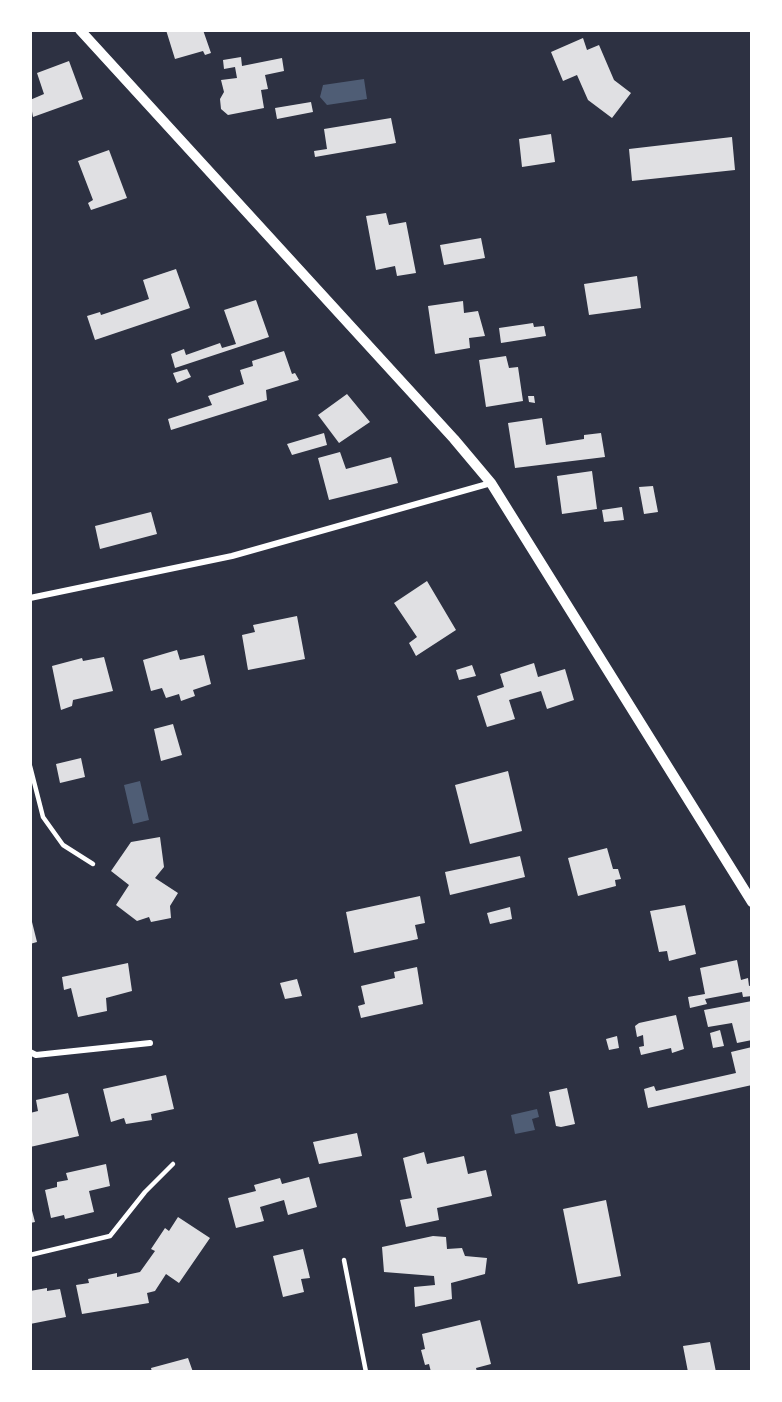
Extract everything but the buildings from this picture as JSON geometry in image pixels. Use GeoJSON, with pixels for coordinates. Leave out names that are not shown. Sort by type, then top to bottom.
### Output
{"type":"FeatureCollection","features":[{"type":"Feature","properties":{"kind":"street"},"geometry":{"type":"LineString","coordinates":[[80,30],[446,430],[491,483],[752,902]]}},
{"type":"Feature","properties":{"kind":"street"},"geometry":{"type":"LineString","coordinates":[[30,598],[232,556],[491,483]]}},
{"type":"Feature","properties":{"kind":"street"},"geometry":{"type":"LineString","coordinates":[[30,1052],[36,1055],[150,1043]]}},
{"type":"Feature","properties":{"kind":"lane"},"geometry":{"type":"LineString","coordinates":[[30,766],[43,817],[63,845],[93,864]]}},
{"type":"Feature","properties":{"kind":"lane"},"geometry":{"type":"LineString","coordinates":[[30,1255],[110,1236],[145,1192],[173,1164]]}},
{"type":"Feature","properties":{"kind":"lane"},"geometry":{"type":"LineString","coordinates":[[344,1260],[366,1372]]}},
{"type":"Feature","properties":{"kind":"water"},"geometry":{"type":"Polygon","coordinates":[[[364,79],[367,99],[327,105],[320,97],[323,85],[364,79]]]}},
{"type":"Feature","properties":{"kind":"water"},"geometry":{"type":"Polygon","coordinates":[[[140,781],[149,820],[133,824],[124,785],[140,781]]]}},
{"type":"Feature","properties":{"kind":"water"},"geometry":{"type":"Polygon","coordinates":[[[537,1109],[539,1117],[532,1119],[535,1130],[515,1134],[511,1115],[537,1109]]]}}]}
